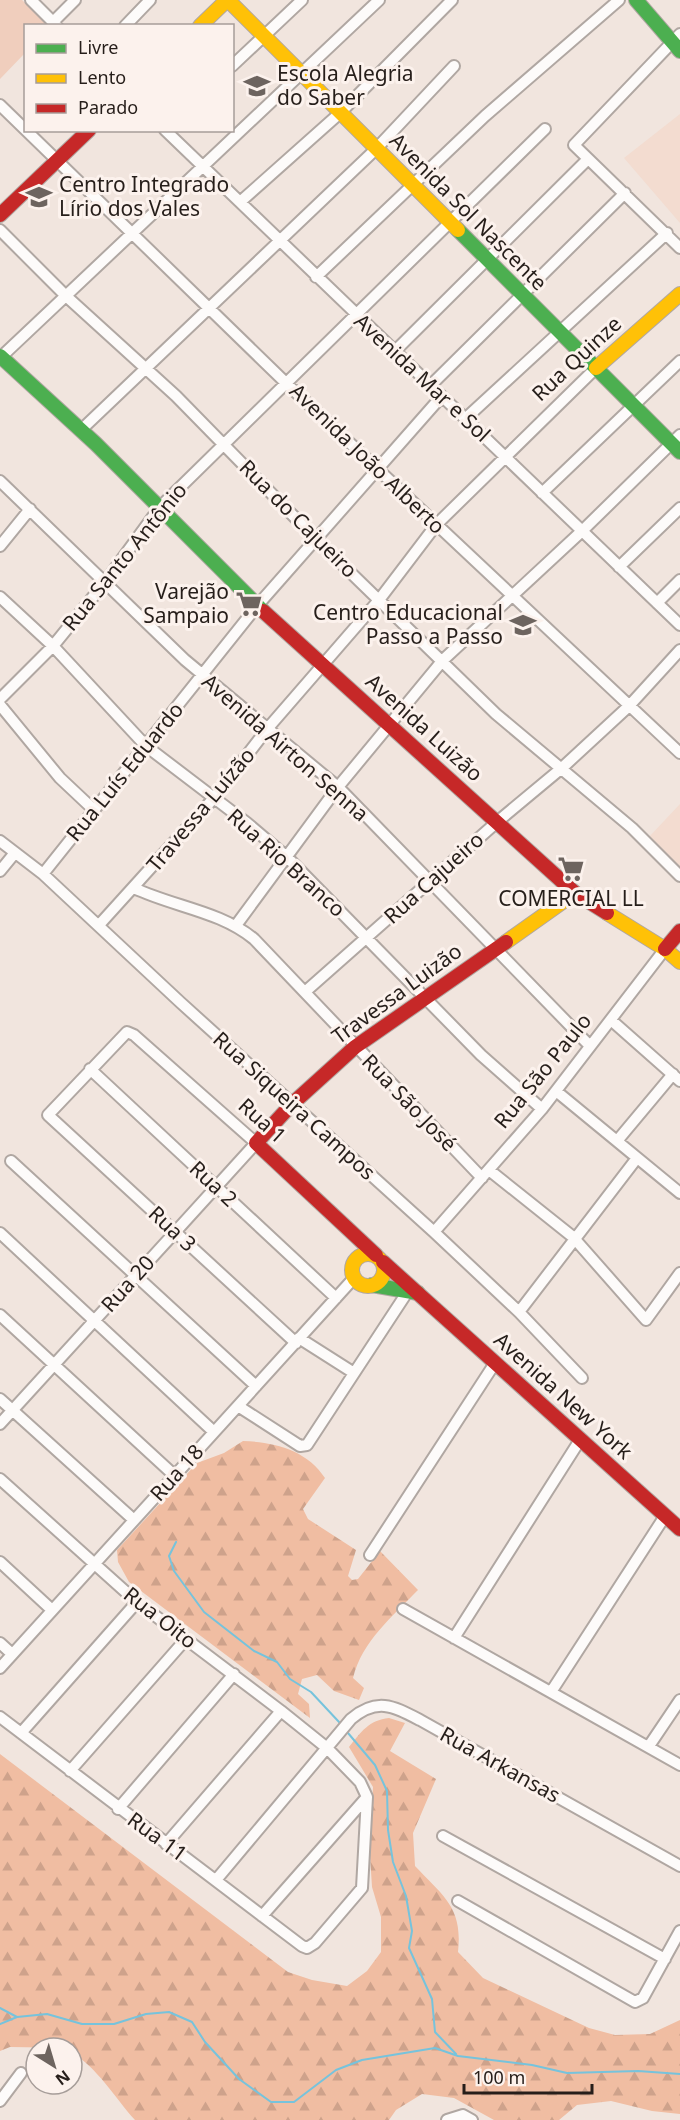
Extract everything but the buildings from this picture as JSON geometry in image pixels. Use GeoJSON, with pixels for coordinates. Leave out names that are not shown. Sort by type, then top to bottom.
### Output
{"type":"FeatureCollection","features":[{"type":"Feature","properties":{"kind":"street"},"geometry":{"type":"LineString","coordinates":[[31,0],[55,24],[75,0]]}},
{"type":"Feature","properties":{"kind":"street"},"geometry":{"type":"LineString","coordinates":[[127,24],[150,0]]}},
{"type":"Feature","properties":{"kind":"street"},"geometry":{"type":"LineString","coordinates":[[202,24],[228,0]]}},
{"type":"Feature","properties":{"kind":"street","name":"Avenida Sol Nascente"},"geometry":{"type":"LineString","coordinates":[[228,0],[633,405],[677,443]]}},
{"type":"Feature","properties":{"kind":"street"},"geometry":{"type":"LineString","coordinates":[[234,64],[302,0]]}},
{"type":"Feature","properties":{"kind":"street"},"geometry":{"type":"LineString","coordinates":[[0,357],[134,234],[379,0]]}},
{"type":"Feature","properties":{"kind":"street"},"geometry":{"type":"LineString","coordinates":[[240,202],[340,113],[452,0]]}},
{"type":"Feature","properties":{"kind":"street"},"geometry":{"type":"LineString","coordinates":[[316,277],[485,116],[619,0]]}},
{"type":"Feature","properties":{"kind":"street"},"geometry":{"type":"LineString","coordinates":[[636,0],[677,42],[574,145],[680,248]]}},
{"type":"Feature","properties":{"kind":"street"},"geometry":{"type":"LineString","coordinates":[[81,430],[376,149],[454,66]]}},
{"type":"Feature","properties":{"kind":"street"},"geometry":{"type":"LineString","coordinates":[[0,98],[24,121]]}},
{"type":"Feature","properties":{"kind":"street","name":"Avenida João Alberto"},"geometry":{"type":"LineString","coordinates":[[0,105],[24,129]]}},
{"type":"Feature","properties":{"kind":"street","name":"Rua Santo Antônio"},"geometry":{"type":"LineString","coordinates":[[0,699],[52,646],[106,581],[160,507],[545,129]]}},
{"type":"Feature","properties":{"kind":"street","name":"Avenida João Alberto"},"geometry":{"type":"LineString","coordinates":[[27,132],[53,158],[59,160],[287,384],[680,753]]}},
{"type":"Feature","properties":{"kind":"street","name":"Avenida João Alberto"},"geometry":{"type":"LineString","coordinates":[[35,132],[58,155],[59,160]]}},
{"type":"Feature","properties":{"kind":"street"},"geometry":{"type":"LineString","coordinates":[[0,215],[87,132]]}},
{"type":"Feature","properties":{"kind":"street","name":"Avenida Mar e Sol"},"geometry":{"type":"LineString","coordinates":[[167,132],[680,626]]}},
{"type":"Feature","properties":{"kind":"street"},"geometry":{"type":"LineString","coordinates":[[394,352],[588,159]]}},
{"type":"Feature","properties":{"kind":"street"},"geometry":{"type":"LineString","coordinates":[[430,386],[625,193]]}},
{"type":"Feature","properties":{"kind":"street","name":"Rua do Cajueiro"},"geometry":{"type":"LineString","coordinates":[[0,230],[66,296],[147,368],[315,538],[496,714],[563,767],[632,828],[680,876]]}},
{"type":"Feature","properties":{"kind":"street"},"geometry":{"type":"LineString","coordinates":[[465,419],[667,233]]}},
{"type":"Feature","properties":{"kind":"street","name":"Rua Quinze"},"geometry":{"type":"LineString","coordinates":[[436,525],[596,368],[680,294]]}},
{"type":"Feature","properties":{"kind":"street","name":"Avenida Luizão"},"geometry":{"type":"LineString","coordinates":[[0,357],[81,430],[257,606],[389,723],[574,893],[665,949],[680,962]]}},
{"type":"Feature","properties":{"kind":"street"},"geometry":{"type":"LineString","coordinates":[[542,493],[680,362]]}},
{"type":"Feature","properties":{"kind":"street","name":"Rua Luís Eduardo"},"geometry":{"type":"LineString","coordinates":[[43,874],[257,606],[441,397]]}},
{"type":"Feature","properties":{"kind":"street"},"geometry":{"type":"LineString","coordinates":[[237,924],[338,787],[443,660],[677,443]]}},
{"type":"Feature","properties":{"kind":"street","name":"Avenida Airton Senna"},"geometry":{"type":"LineString","coordinates":[[0,481],[202,675],[338,787],[590,1046]]}},
{"type":"Feature","properties":{"kind":"street"},"geometry":{"type":"LineString","coordinates":[[619,567],[680,508]]}},
{"type":"Feature","properties":{"kind":"street"},"geometry":{"type":"LineString","coordinates":[[0,546],[30,509]]}},
{"type":"Feature","properties":{"kind":"street","name":"Travessa Luízão"},"geometry":{"type":"LineString","coordinates":[[99,926],[213,799],[268,728],[379,600],[436,525]]}},
{"type":"Feature","properties":{"kind":"street"},"geometry":{"type":"LineString","coordinates":[[657,603],[680,579]]}},
{"type":"Feature","properties":{"kind":"street","name":"Rua Rio Branco"},"geometry":{"type":"LineString","coordinates":[[0,597],[52,646],[146,746],[247,823],[287,857],[481,1055],[542,1109]]}},
{"type":"Feature","properties":{"kind":"street","name":"Rua Cajueiro"},"geometry":{"type":"LineString","coordinates":[[306,991],[428,882],[563,767],[629,706],[680,650]]}},
{"type":"Feature","properties":{"kind":"street"},"geometry":{"type":"LineString","coordinates":[[0,705],[60,778],[94,810]]}},
{"type":"Feature","properties":{"kind":"street","name":"Rua Siqueira Campos"},"geometry":{"type":"LineString","coordinates":[[0,841],[43,874],[434,1232],[519,1312],[582,1378]]}},
{"type":"Feature","properties":{"kind":"street"},"geometry":{"type":"LineString","coordinates":[[0,871],[14,854]]}},
{"type":"Feature","properties":{"kind":"street","name":"Rua São José"},"geometry":{"type":"LineString","coordinates":[[134,888],[166,903],[237,924],[268,951],[355,1047],[485,1174],[573,1238],[645,1320],[680,1273]]}},
{"type":"Feature","properties":{"kind":"street","name":"Travessa Luizão"},"geometry":{"type":"LineString","coordinates":[[256,1143],[292,1104],[355,1047],[574,893]]}},
{"type":"Feature","properties":{"kind":"street","name":"Rua São Paulo"},"geometry":{"type":"LineString","coordinates":[[434,1232],[542,1109],[680,932]]}},
{"type":"Feature","properties":{"kind":"street"},"geometry":{"type":"LineString","coordinates":[[611,1020],[677,1077],[617,1141]]}},
{"type":"Feature","properties":{"kind":"street","name":"Rua 1"},"geometry":{"type":"LineString","coordinates":[[90,1070],[122,1034],[127,1032],[134,1035],[256,1143],[380,1259]]}},
{"type":"Feature","properties":{"kind":"street","name":"Rua 3"},"geometry":{"type":"LineString","coordinates":[[90,1070],[48,1114],[298,1340],[354,1373]]}},
{"type":"Feature","properties":{"kind":"street","name":"Rua 2"},"geometry":{"type":"LineString","coordinates":[[90,1070],[336,1298]]}},
{"type":"Feature","properties":{"kind":"street"},"geometry":{"type":"LineString","coordinates":[[556,1091],[680,1193]]}},
{"type":"Feature","properties":{"kind":"street","name":"Rua 20"},"geometry":{"type":"LineString","coordinates":[[0,1424],[256,1143]]}},
{"type":"Feature","properties":{"kind":"street"},"geometry":{"type":"LineString","coordinates":[[519,1312],[573,1238],[637,1158]]}},
{"type":"Feature","properties":{"kind":"street"},"geometry":{"type":"LineString","coordinates":[[11,1161],[256,1386]]}},
{"type":"Feature","properties":{"kind":"street"},"geometry":{"type":"LineString","coordinates":[[0,1233],[214,1432]]}},
{"type":"Feature","properties":{"kind":"street"},"geometry":{"type":"LineString","coordinates":[[238,1406],[304,1447],[413,1292],[362,1284],[354,1278],[353,1264],[364,1249],[360,1239]]}},
{"type":"Feature","properties":{"kind":"street"},"geometry":{"type":"LineString","coordinates":[[359,1257],[368,1253],[380,1259],[383,1276],[372,1285]]}},
{"type":"Feature","properties":{"kind":"street","name":"Avenida New York"},"geometry":{"type":"LineString","coordinates":[[380,1259],[413,1292],[680,1529]]}},
{"type":"Feature","properties":{"kind":"street","name":"Rua 18"},"geometry":{"type":"LineString","coordinates":[[0,1668],[354,1278]]}},
{"type":"Feature","properties":{"kind":"street"},"geometry":{"type":"LineString","coordinates":[[0,1315],[175,1476]]}},
{"type":"Feature","properties":{"kind":"street"},"geometry":{"type":"LineString","coordinates":[[370,1555],[495,1363]]}},
{"type":"Feature","properties":{"kind":"street"},"geometry":{"type":"LineString","coordinates":[[0,1399],[134,1520]]}},
{"type":"Feature","properties":{"kind":"street"},"geometry":{"type":"LineString","coordinates":[[454,1638],[580,1440]]}},
{"type":"Feature","properties":{"kind":"street","name":"Rua Oito"},"geometry":{"type":"LineString","coordinates":[[0,1479],[137,1602],[234,1674],[327,1748],[360,1782],[367,1797]]}},
{"type":"Feature","properties":{"kind":"street"},"geometry":{"type":"LineString","coordinates":[[550,1692],[665,1516]]}},
{"type":"Feature","properties":{"kind":"street"},"geometry":{"type":"LineString","coordinates":[[0,1562],[52,1610]]}},
{"type":"Feature","properties":{"kind":"street"},"geometry":{"type":"LineString","coordinates":[[21,1733],[137,1602]]}},
{"type":"Feature","properties":{"kind":"street"},"geometry":{"type":"LineString","coordinates":[[403,1609],[680,1765]]}},
{"type":"Feature","properties":{"kind":"street"},"geometry":{"type":"LineString","coordinates":[[70,1771],[186,1639]]}},
{"type":"Feature","properties":{"kind":"street"},"geometry":{"type":"LineString","coordinates":[[0,1643],[12,1654]]}},
{"type":"Feature","properties":{"kind":"street"},"geometry":{"type":"LineString","coordinates":[[118,1809],[234,1674]]}},
{"type":"Feature","properties":{"kind":"street"},"geometry":{"type":"LineString","coordinates":[[649,1746],[680,1700]]}},
{"type":"Feature","properties":{"kind":"street","name":"Rua Arkansas"},"geometry":{"type":"LineString","coordinates":[[216,1880],[327,1748],[362,1710],[375,1705],[399,1709],[680,1866]]}},
{"type":"Feature","properties":{"kind":"street"},"geometry":{"type":"LineString","coordinates":[[166,1844],[281,1711]]}},
{"type":"Feature","properties":{"kind":"street","name":"Rua 11"},"geometry":{"type":"LineString","coordinates":[[0,1717],[118,1809],[307,1948],[315,1943],[362,1888],[367,1797]]}},
{"type":"Feature","properties":{"kind":"street"},"geometry":{"type":"LineString","coordinates":[[262,1916],[367,1797]]}},
{"type":"Feature","properties":{"kind":"street"},"geometry":{"type":"LineString","coordinates":[[443,1836],[665,1959]]}},
{"type":"Feature","properties":{"kind":"street"},"geometry":{"type":"LineString","coordinates":[[458,1901],[632,2001],[643,1998],[680,1930]]}},
{"type":"Feature","properties":{"kind":"street"},"geometry":{"type":"LineString","coordinates":[[0,2101],[21,2073]]}},
{"type":"Feature","properties":{"kind":"street"},"geometry":{"type":"LineString","coordinates":[[447,2120],[463,2115],[472,2120]]}},
{"type":"Feature","properties":{"kind":"shaded area"},"geometry":{"type":"Polygon","coordinates":[[[0,0],[22,0],[47,24],[24,24],[24,54],[0,79],[0,0]]]}},
{"type":"Feature","properties":{"kind":"shaded area"},"geometry":{"type":"Polygon","coordinates":[[[680,114],[680,223],[624,158],[680,114]]]}},
{"type":"Feature","properties":{"kind":"shaded area"},"geometry":{"type":"Polygon","coordinates":[[[680,804],[680,869],[649,837],[680,804]]]}},
{"type":"Feature","properties":{"kind":"green space"},"geometry":{"type":"Polygon","coordinates":[[[243,1441],[266,1443],[289,1449],[318,1468],[325,1478],[303,1509],[308,1519],[356,1550],[348,1576],[352,1580],[358,1579],[380,1551],[418,1590],[380,1630],[363,1652],[353,1678],[364,1688],[359,1700],[334,1691],[317,1675],[302,1679],[298,1694],[309,1704],[310,1718],[129,1582],[118,1562],[117,1550],[197,1463],[224,1453],[243,1441]]]}},
{"type":"Feature","properties":{"kind":"green space"},"geometry":{"type":"Polygon","coordinates":[[[389,1718],[405,1723],[390,1751],[436,1779],[413,1833],[415,1866],[449,1903],[454,1913],[459,1937],[458,1952],[483,1978],[589,2028],[615,2035],[650,2034],[680,2020],[680,2114],[652,2111],[611,2101],[577,2105],[559,2120],[494,2120],[454,2098],[422,2094],[396,2110],[389,2120],[135,2120],[84,2062],[84,2036],[24,2036],[24,2047],[10,2047],[0,2051],[0,1754],[288,1972],[312,1980],[347,1986],[367,1971],[381,1952],[381,1917],[372,1887],[370,1856],[373,1787],[349,1747],[371,1724],[389,1718]]]}},
{"type":"Feature","properties":{"kind":"waterway"},"geometry":{"type":"LineString","coordinates":[[176,1542],[169,1556],[174,1571],[204,1612],[254,1651],[277,1662],[290,1679],[311,1692],[339,1722]]}},
{"type":"Feature","properties":{"kind":"waterway"},"geometry":{"type":"LineString","coordinates":[[348,1733],[375,1765],[387,1791],[388,1830],[393,1862],[406,1896],[412,1931],[409,1948],[432,1999],[435,2032],[456,2054]]}},
{"type":"Feature","properties":{"kind":"waterway"},"geometry":{"type":"LineString","coordinates":[[0,2008],[17,2017],[47,2014],[82,2024],[114,2024],[146,2014],[169,2012],[192,2022],[205,2042],[239,2079],[271,2102],[294,2102],[336,2070],[362,2060],[435,2048],[458,2056],[532,2065],[567,2073],[638,2071],[680,2074]]}},
{"type":"Feature","properties":{"kind":"waterway"},"geometry":{"type":"LineString","coordinates":[[0,2024],[17,2017]]}},
{"type":"Feature","properties":{"kind":"traffic: fast"},"geometry":{"type":"LineString","coordinates":[[636,0],[680,51]]}},
{"type":"Feature","properties":{"kind":"traffic: fast"},"geometry":{"type":"LineString","coordinates":[[458,230],[680,452]]}},
{"type":"Feature","properties":{"kind":"traffic: fast"},"geometry":{"type":"LineString","coordinates":[[0,356],[96,444],[263,611]]}},
{"type":"Feature","properties":{"kind":"traffic: fast"},"geometry":{"type":"LineString","coordinates":[[372,1285],[418,1293]]}},
{"type":"Feature","properties":{"kind":"traffic: slow"},"geometry":{"type":"LineString","coordinates":[[202,24],[227,0]]}},
{"type":"Feature","properties":{"kind":"traffic: slow"},"geometry":{"type":"LineString","coordinates":[[228,0],[458,230]]}},
{"type":"Feature","properties":{"kind":"traffic: slow"},"geometry":{"type":"LineString","coordinates":[[596,368],[680,294]]}},
{"type":"Feature","properties":{"kind":"traffic: slow"},"geometry":{"type":"LineString","coordinates":[[506,942],[575,893]]}},
{"type":"Feature","properties":{"kind":"traffic: slow"},"geometry":{"type":"LineString","coordinates":[[607,913],[665,949],[680,962]]}},
{"type":"Feature","properties":{"kind":"traffic: slow"},"geometry":{"type":"LineString","coordinates":[[368,1254],[379,1259],[384,1270],[379,1281],[368,1286],[357,1281],[352,1270],[357,1259],[368,1254]]}},
{"type":"Feature","properties":{"kind":"traffic: jam"},"geometry":{"type":"LineString","coordinates":[[0,215],[87,132]]}},
{"type":"Feature","properties":{"kind":"traffic: jam"},"geometry":{"type":"LineString","coordinates":[[263,611],[575,893],[607,913]]}},
{"type":"Feature","properties":{"kind":"traffic: jam"},"geometry":{"type":"LineString","coordinates":[[665,949],[680,931]]}},
{"type":"Feature","properties":{"kind":"traffic: jam"},"geometry":{"type":"LineString","coordinates":[[376,1255],[256,1143],[292,1104],[355,1047],[506,942]]}},
{"type":"Feature","properties":{"kind":"traffic: jam"},"geometry":{"type":"LineString","coordinates":[[383,1262],[680,1529]]}},
{"type":"Feature","properties":{"kind":"place","name":"Escola Alegria do Saber"},"geometry":{"type":"Point","coordinates":[257,86]}},
{"type":"Feature","properties":{"kind":"place","name":"Centro Integrado Lírio dos Vales"},"geometry":{"type":"Point","coordinates":[39,197]}},
{"type":"Feature","properties":{"kind":"place","name":"Varejão Sampaio"},"geometry":{"type":"Point","coordinates":[249,604]}},
{"type":"Feature","properties":{"kind":"place","name":"Centro Educacional Passo a Passo"},"geometry":{"type":"Point","coordinates":[523,625]}},
{"type":"Feature","properties":{"kind":"place","name":"COMERCIAL LL"},"geometry":{"type":"Point","coordinates":[571,869]}}]}
